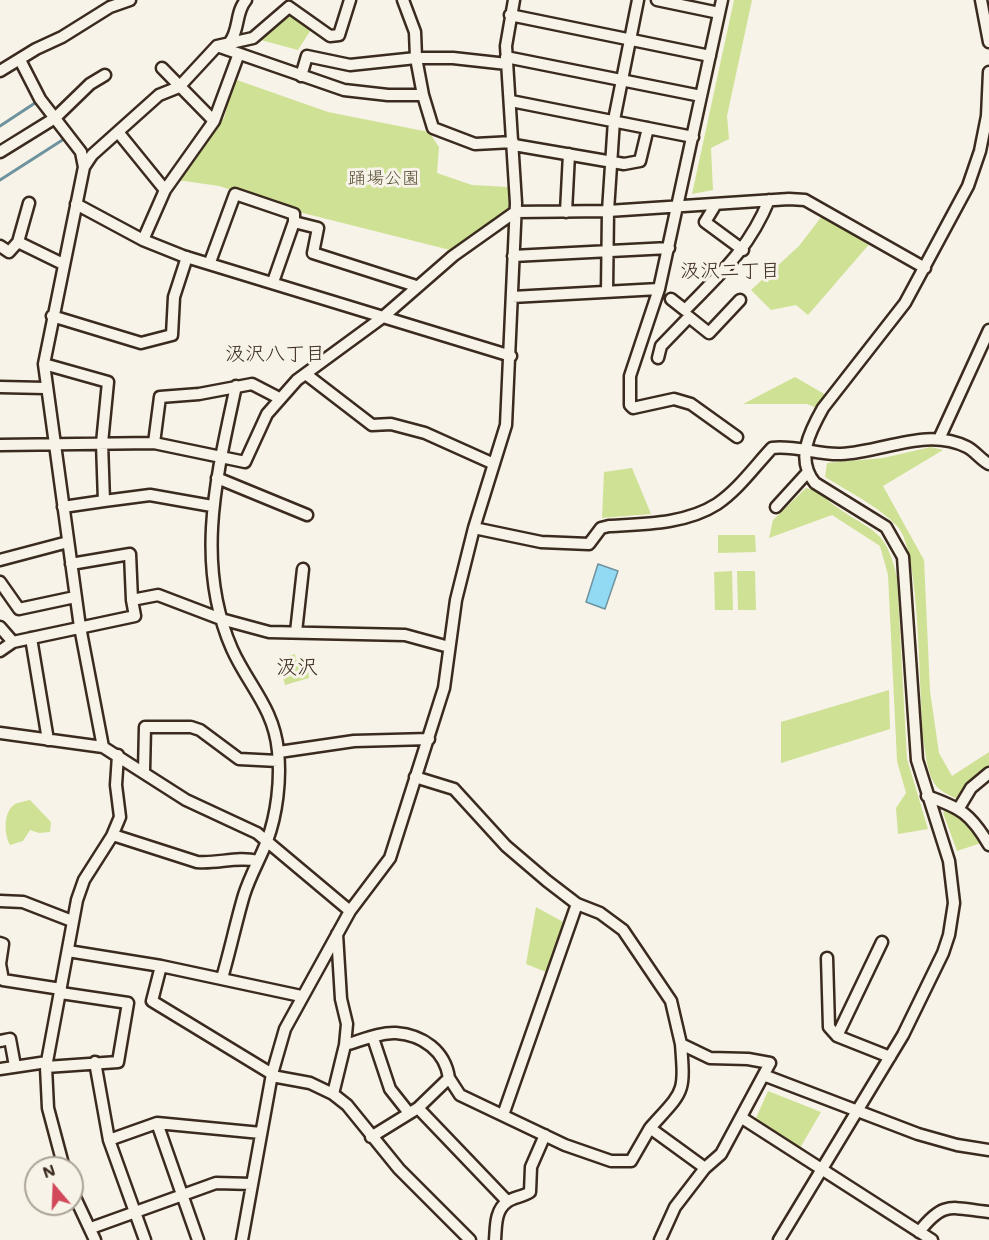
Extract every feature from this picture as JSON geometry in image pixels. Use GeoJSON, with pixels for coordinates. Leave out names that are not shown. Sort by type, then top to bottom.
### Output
{"type":"FeatureCollection","features":[{"type":"Feature","properties":{"kind":"street"},"geometry":{"type":"LineString","coordinates":[[0,71],[110,7],[129,0]]}},
{"type":"Feature","properties":{"kind":"street"},"geometry":{"type":"LineString","coordinates":[[230,42],[237,32],[240,8],[246,0]]}},
{"type":"Feature","properties":{"kind":"street"},"geometry":{"type":"LineString","coordinates":[[84,166],[92,155],[159,95],[179,87],[217,46],[253,38],[290,4],[330,36],[339,35],[350,0]]}},
{"type":"Feature","properties":{"kind":"street"},"geometry":{"type":"LineString","coordinates":[[403,0],[415,32],[416,58],[423,95],[433,128],[475,144],[513,144],[624,164],[640,161],[648,128]]}},
{"type":"Feature","properties":{"kind":"street"},"geometry":{"type":"LineString","coordinates":[[242,1240],[272,1075],[285,1029],[301,996],[350,911],[390,858],[444,688],[456,600],[474,528],[506,425],[511,356],[515,212],[511,101],[506,60],[510,15],[514,0]]}},
{"type":"Feature","properties":{"kind":"street"},"geometry":{"type":"LineString","coordinates":[[607,291],[608,211],[614,120],[638,0]]}},
{"type":"Feature","properties":{"kind":"street"},"geometry":{"type":"LineString","coordinates":[[657,0],[719,13]]}},
{"type":"Feature","properties":{"kind":"street"},"geometry":{"type":"LineString","coordinates":[[722,0],[659,289],[630,376],[630,405],[633,408],[674,399],[691,404],[737,437]]}},
{"type":"Feature","properties":{"kind":"street"},"geometry":{"type":"LineString","coordinates":[[981,0],[989,42]]}},
{"type":"Feature","properties":{"kind":"street"},"geometry":{"type":"LineString","coordinates":[[510,15],[710,56]]}},
{"type":"Feature","properties":{"kind":"street"},"geometry":{"type":"LineString","coordinates":[[217,46],[238,56],[344,90],[388,95],[423,95]]}},
{"type":"Feature","properties":{"kind":"street"},"geometry":{"type":"LineString","coordinates":[[143,240],[165,190],[214,121],[238,56]]}},
{"type":"Feature","properties":{"kind":"street"},"geometry":{"type":"LineString","coordinates":[[302,76],[308,56],[350,65],[416,58],[506,60],[701,96]]}},
{"type":"Feature","properties":{"kind":"street"},"geometry":{"type":"LineString","coordinates":[[20,60],[40,99],[81,152],[84,166],[44,364],[45,388],[75,597],[103,747]]}},
{"type":"Feature","properties":{"kind":"street"},"geometry":{"type":"LineString","coordinates":[[162,69],[214,121]]}},
{"type":"Feature","properties":{"kind":"street"},"geometry":{"type":"LineString","coordinates":[[779,1240],[890,1057],[943,953],[954,903],[949,861],[917,760],[913,732],[903,557],[886,527],[815,483],[807,473],[806,450],[812,427],[823,408],[905,303],[968,186],[980,151],[988,116],[989,72]]}},
{"type":"Feature","properties":{"kind":"street"},"geometry":{"type":"LineString","coordinates":[[0,152],[56,118],[90,84],[105,75]]}},
{"type":"Feature","properties":{"kind":"street"},"geometry":{"type":"LineString","coordinates":[[511,101],[693,137]]}},
{"type":"Feature","properties":{"kind":"street"},"geometry":{"type":"LineString","coordinates":[[118,132],[165,190]]}},
{"type":"Feature","properties":{"kind":"street"},"geometry":{"type":"LineString","coordinates":[[566,212],[569,154]]}},
{"type":"Feature","properties":{"kind":"street"},"geometry":{"type":"LineString","coordinates":[[210,262],[235,194],[294,214],[294,222],[273,282]]}},
{"type":"Feature","properties":{"kind":"street"},"geometry":{"type":"LineString","coordinates":[[0,445],[154,443],[244,462],[267,414],[279,398],[383,317],[416,286],[515,212],[608,211],[769,200],[805,200],[884,242],[925,268]]}},
{"type":"Feature","properties":{"kind":"street"},"geometry":{"type":"LineString","coordinates":[[658,358],[661,346],[743,249],[759,224],[769,200]]}},
{"type":"Feature","properties":{"kind":"street"},"geometry":{"type":"LineString","coordinates":[[0,246],[9,252],[18,242],[29,203]]}},
{"type":"Feature","properties":{"kind":"street"},"geometry":{"type":"LineString","coordinates":[[76,204],[143,240],[187,256],[511,356]]}},
{"type":"Feature","properties":{"kind":"street"},"geometry":{"type":"LineString","coordinates":[[716,204],[705,222],[743,249]]}},
{"type":"Feature","properties":{"kind":"street"},"geometry":{"type":"LineString","coordinates":[[294,222],[318,228],[313,253],[416,286]]}},
{"type":"Feature","properties":{"kind":"street"},"geometry":{"type":"LineString","coordinates":[[18,242],[63,264]]}},
{"type":"Feature","properties":{"kind":"street"},"geometry":{"type":"LineString","coordinates":[[513,256],[669,248]]}},
{"type":"Feature","properties":{"kind":"street"},"geometry":{"type":"LineString","coordinates":[[52,316],[141,343],[172,335],[174,297],[187,256]]}},
{"type":"Feature","properties":{"kind":"street"},"geometry":{"type":"LineString","coordinates":[[512,297],[659,289]]}},
{"type":"Feature","properties":{"kind":"street"},"geometry":{"type":"LineString","coordinates":[[671,298],[709,333],[740,300]]}},
{"type":"Feature","properties":{"kind":"street"},"geometry":{"type":"LineString","coordinates":[[939,439],[989,330]]}},
{"type":"Feature","properties":{"kind":"street"},"geometry":{"type":"LineString","coordinates":[[44,364],[108,382],[102,443],[104,501]]}},
{"type":"Feature","properties":{"kind":"street"},"geometry":{"type":"LineString","coordinates":[[307,375],[372,424],[391,424],[425,433],[494,464]]}},
{"type":"Feature","properties":{"kind":"street"},"geometry":{"type":"LineString","coordinates":[[154,443],[160,397],[199,394],[252,384],[259,385],[279,398]]}},
{"type":"Feature","properties":{"kind":"street"},"geometry":{"type":"LineString","coordinates":[[222,978],[245,893],[268,840],[279,790],[278,756],[264,702],[233,651],[213,591],[210,563],[212,506],[220,456],[236,386]]}},
{"type":"Feature","properties":{"kind":"street"},"geometry":{"type":"LineString","coordinates":[[0,387],[45,388]]}},
{"type":"Feature","properties":{"kind":"street"},"geometry":{"type":"LineString","coordinates":[[474,528],[541,542],[589,544],[601,528],[654,522],[699,513],[718,503],[772,448],[840,454],[873,450],[926,438],[968,447],[989,464]]}},
{"type":"Feature","properties":{"kind":"street"},"geometry":{"type":"LineString","coordinates":[[776,507],[807,473]]}},
{"type":"Feature","properties":{"kind":"street"},"geometry":{"type":"LineString","coordinates":[[217,478],[307,515]]}},
{"type":"Feature","properties":{"kind":"street"},"geometry":{"type":"LineString","coordinates":[[63,507],[150,495],[212,506]]}},
{"type":"Feature","properties":{"kind":"street"},"geometry":{"type":"LineString","coordinates":[[0,560],[68,542]]}},
{"type":"Feature","properties":{"kind":"street"},"geometry":{"type":"LineString","coordinates":[[0,651],[13,642],[135,616],[130,554],[72,564]]}},
{"type":"Feature","properties":{"kind":"street"},"geometry":{"type":"LineString","coordinates":[[296,632],[303,569]]}},
{"type":"Feature","properties":{"kind":"street"},"geometry":{"type":"LineString","coordinates":[[0,582],[19,609],[75,597]]}},
{"type":"Feature","properties":{"kind":"street"},"geometry":{"type":"LineString","coordinates":[[132,600],[158,595],[221,619],[269,632],[405,635],[450,647]]}},
{"type":"Feature","properties":{"kind":"street"},"geometry":{"type":"LineString","coordinates":[[0,627],[13,642]]}},
{"type":"Feature","properties":{"kind":"street"},"geometry":{"type":"LineString","coordinates":[[31,638],[48,740]]}},
{"type":"Feature","properties":{"kind":"street"},"geometry":{"type":"LineString","coordinates":[[144,771],[145,727],[191,727],[200,730],[239,759],[278,756],[354,741],[429,739]]}},
{"type":"Feature","properties":{"kind":"street"},"geometry":{"type":"LineString","coordinates":[[0,733],[103,747],[144,771],[186,800],[268,840],[350,911]]}},
{"type":"Feature","properties":{"kind":"street"},"geometry":{"type":"LineString","coordinates":[[61,1156],[48,1108],[46,1065],[72,921],[84,880],[113,835],[120,817],[116,785],[118,756]]}},
{"type":"Feature","properties":{"kind":"street"},"geometry":{"type":"LineString","coordinates":[[959,808],[971,788],[989,773]]}},
{"type":"Feature","properties":{"kind":"street"},"geometry":{"type":"LineString","coordinates":[[345,1045],[396,1033],[432,1045],[460,1095],[545,1135],[611,1161],[630,1161],[650,1128],[680,1095],[684,1081],[681,1044],[671,1001],[623,930],[600,913],[577,904],[506,846],[454,789],[415,777]]}},
{"type":"Feature","properties":{"kind":"street"},"geometry":{"type":"LineString","coordinates":[[927,796],[959,808],[980,828],[989,845]]}},
{"type":"Feature","properties":{"kind":"street"},"geometry":{"type":"LineString","coordinates":[[113,835],[197,862],[210,863],[240,857],[258,861]]}},
{"type":"Feature","properties":{"kind":"street"},"geometry":{"type":"LineString","coordinates":[[0,901],[23,902],[72,921]]}},
{"type":"Feature","properties":{"kind":"street"},"geometry":{"type":"LineString","coordinates":[[503,1115],[577,904]]}},
{"type":"Feature","properties":{"kind":"street"},"geometry":{"type":"LineString","coordinates":[[333,1094],[345,1045],[346,1024],[341,999],[337,934]]}},
{"type":"Feature","properties":{"kind":"street"},"geometry":{"type":"LineString","coordinates":[[837,1036],[882,942]]}},
{"type":"Feature","properties":{"kind":"street"},"geometry":{"type":"LineString","coordinates":[[0,943],[3,944],[0,964],[3,980],[128,1003],[118,1062],[15,1066],[0,1069]]}},
{"type":"Feature","properties":{"kind":"street"},"geometry":{"type":"LineString","coordinates":[[68,951],[161,966],[301,996]]}},
{"type":"Feature","properties":{"kind":"street"},"geometry":{"type":"LineString","coordinates":[[827,958],[830,1027],[837,1036],[890,1057]]}},
{"type":"Feature","properties":{"kind":"street"},"geometry":{"type":"LineString","coordinates":[[161,966],[152,1001],[272,1075],[310,1083],[333,1094],[347,1105],[371,1137],[470,1240]]}},
{"type":"Feature","properties":{"kind":"street"},"geometry":{"type":"LineString","coordinates":[[373,1038],[390,1089],[507,1201]]}},
{"type":"Feature","properties":{"kind":"street"},"geometry":{"type":"LineString","coordinates":[[0,1041],[10,1039],[15,1066]]}},
{"type":"Feature","properties":{"kind":"street"},"geometry":{"type":"LineString","coordinates":[[660,1240],[675,1207],[705,1168],[721,1154],[766,1077],[770,1064],[748,1059],[711,1058],[681,1044]]}},
{"type":"Feature","properties":{"kind":"street"},"geometry":{"type":"LineString","coordinates":[[95,1062],[109,1140],[145,1240]]}},
{"type":"Feature","properties":{"kind":"street"},"geometry":{"type":"LineString","coordinates":[[766,1077],[918,1134],[989,1150]]}},
{"type":"Feature","properties":{"kind":"street"},"geometry":{"type":"LineString","coordinates":[[371,1137],[414,1110],[450,1078]]}},
{"type":"Feature","properties":{"kind":"street"},"geometry":{"type":"LineString","coordinates":[[742,1118],[932,1240]]}},
{"type":"Feature","properties":{"kind":"street"},"geometry":{"type":"LineString","coordinates":[[109,1140],[157,1124],[261,1133]]}},
{"type":"Feature","properties":{"kind":"street"},"geometry":{"type":"LineString","coordinates":[[157,1124],[198,1240]]}},
{"type":"Feature","properties":{"kind":"street"},"geometry":{"type":"LineString","coordinates":[[650,1128],[705,1168]]}},
{"type":"Feature","properties":{"kind":"street"},"geometry":{"type":"LineString","coordinates":[[495,1240],[497,1216],[507,1201],[530,1192],[531,1167],[545,1135]]}},
{"type":"Feature","properties":{"kind":"street"},"geometry":{"type":"LineString","coordinates":[[91,1228],[222,1182],[252,1184]]}},
{"type":"Feature","properties":{"kind":"street"},"geometry":{"type":"LineString","coordinates":[[919,1232],[934,1213],[947,1208],[989,1212]]}},
{"type":"Feature","properties":{"kind":"street"},"geometry":{"type":"LineString","coordinates":[[84,1214],[95,1240]]}},
{"type":"Feature","properties":{"kind":"green space"},"geometry":{"type":"Polygon","coordinates":[[[734,0],[752,0],[727,116],[729,139],[711,148],[713,190],[692,194],[734,0]]]}},
{"type":"Feature","properties":{"kind":"green space"},"geometry":{"type":"Polygon","coordinates":[[[289,12],[312,28],[298,50],[257,39],[289,12]]]}},
{"type":"Feature","properties":{"kind":"green space","name":"踊場公園"},"geometry":{"type":"Polygon","coordinates":[[[234,79],[328,112],[429,132],[439,147],[437,173],[472,185],[509,187],[511,209],[454,251],[303,213],[219,186],[177,180],[224,118],[234,79]]]}},
{"type":"Feature","properties":{"kind":"green space"},"geometry":{"type":"Polygon","coordinates":[[[822,216],[872,241],[808,315],[796,305],[771,310],[751,290],[799,246],[822,216]]]}},
{"type":"Feature","properties":{"kind":"green space"},"geometry":{"type":"Polygon","coordinates":[[[795,377],[826,395],[817,408],[807,404],[743,404],[795,377]]]}},
{"type":"Feature","properties":{"kind":"green space"},"geometry":{"type":"Polygon","coordinates":[[[931,447],[943,450],[883,486],[924,560],[930,691],[939,753],[952,776],[989,752],[989,766],[969,783],[957,799],[937,787],[931,778],[927,761],[922,723],[915,595],[905,541],[897,526],[881,512],[825,477],[827,463],[883,458],[931,447]]]}},
{"type":"Feature","properties":{"kind":"green space"},"geometry":{"type":"Polygon","coordinates":[[[632,468],[651,514],[602,518],[604,472],[632,468]]]}},
{"type":"Feature","properties":{"kind":"green space"},"geometry":{"type":"Polygon","coordinates":[[[806,488],[819,493],[870,528],[883,541],[893,561],[897,577],[907,759],[928,829],[898,834],[896,808],[906,793],[897,761],[888,575],[880,546],[832,515],[769,538],[773,520],[806,488]]]}},
{"type":"Feature","properties":{"kind":"green space"},"geometry":{"type":"Polygon","coordinates":[[[718,535],[755,535],[756,552],[718,553],[718,535]]]}},
{"type":"Feature","properties":{"kind":"green space"},"geometry":{"type":"Polygon","coordinates":[[[732,571],[733,610],[715,610],[714,572],[732,571]]]}},
{"type":"Feature","properties":{"kind":"green space"},"geometry":{"type":"Polygon","coordinates":[[[737,571],[755,571],[756,610],[738,610],[737,571]]]}},
{"type":"Feature","properties":{"kind":"green space"},"geometry":{"type":"Polygon","coordinates":[[[295,654],[296,660],[307,658],[309,678],[285,685],[278,660],[295,654]]]}},
{"type":"Feature","properties":{"kind":"green space"},"geometry":{"type":"Polygon","coordinates":[[[889,690],[890,729],[781,763],[781,722],[889,690]]]}},
{"type":"Feature","properties":{"kind":"green space"},"geometry":{"type":"Polygon","coordinates":[[[30,800],[51,822],[50,832],[39,833],[30,830],[23,841],[10,845],[6,829],[8,812],[15,804],[30,800]]]}},
{"type":"Feature","properties":{"kind":"green space"},"geometry":{"type":"Polygon","coordinates":[[[946,809],[966,823],[981,843],[957,851],[943,813],[946,809]]]}},
{"type":"Feature","properties":{"kind":"green space"},"geometry":{"type":"Polygon","coordinates":[[[536,907],[565,923],[546,972],[526,964],[536,907]]]}},
{"type":"Feature","properties":{"kind":"green space"},"geometry":{"type":"Polygon","coordinates":[[[768,1091],[821,1112],[800,1148],[756,1118],[768,1091]]]}},
{"type":"Feature","properties":{"kind":"water"},"geometry":{"type":"Polygon","coordinates":[[[598,564],[618,571],[605,609],[586,602],[598,564]]]}},
{"type":"Feature","properties":{"kind":"waterway"},"geometry":{"type":"LineString","coordinates":[[0,126],[35,103]]}},
{"type":"Feature","properties":{"kind":"waterway"},"geometry":{"type":"LineString","coordinates":[[0,180],[64,139]]}},
{"type":"Feature","properties":{"kind":"district","name":"汲沢二丁目"},"geometry":{"type":"Point","coordinates":[730,271]}},
{"type":"Feature","properties":{"kind":"district","name":"汲沢八丁目"},"geometry":{"type":"Point","coordinates":[275,354]}},
{"type":"Feature","properties":{"kind":"district","name":"汲沢"},"geometry":{"type":"Point","coordinates":[297,668]}}]}
